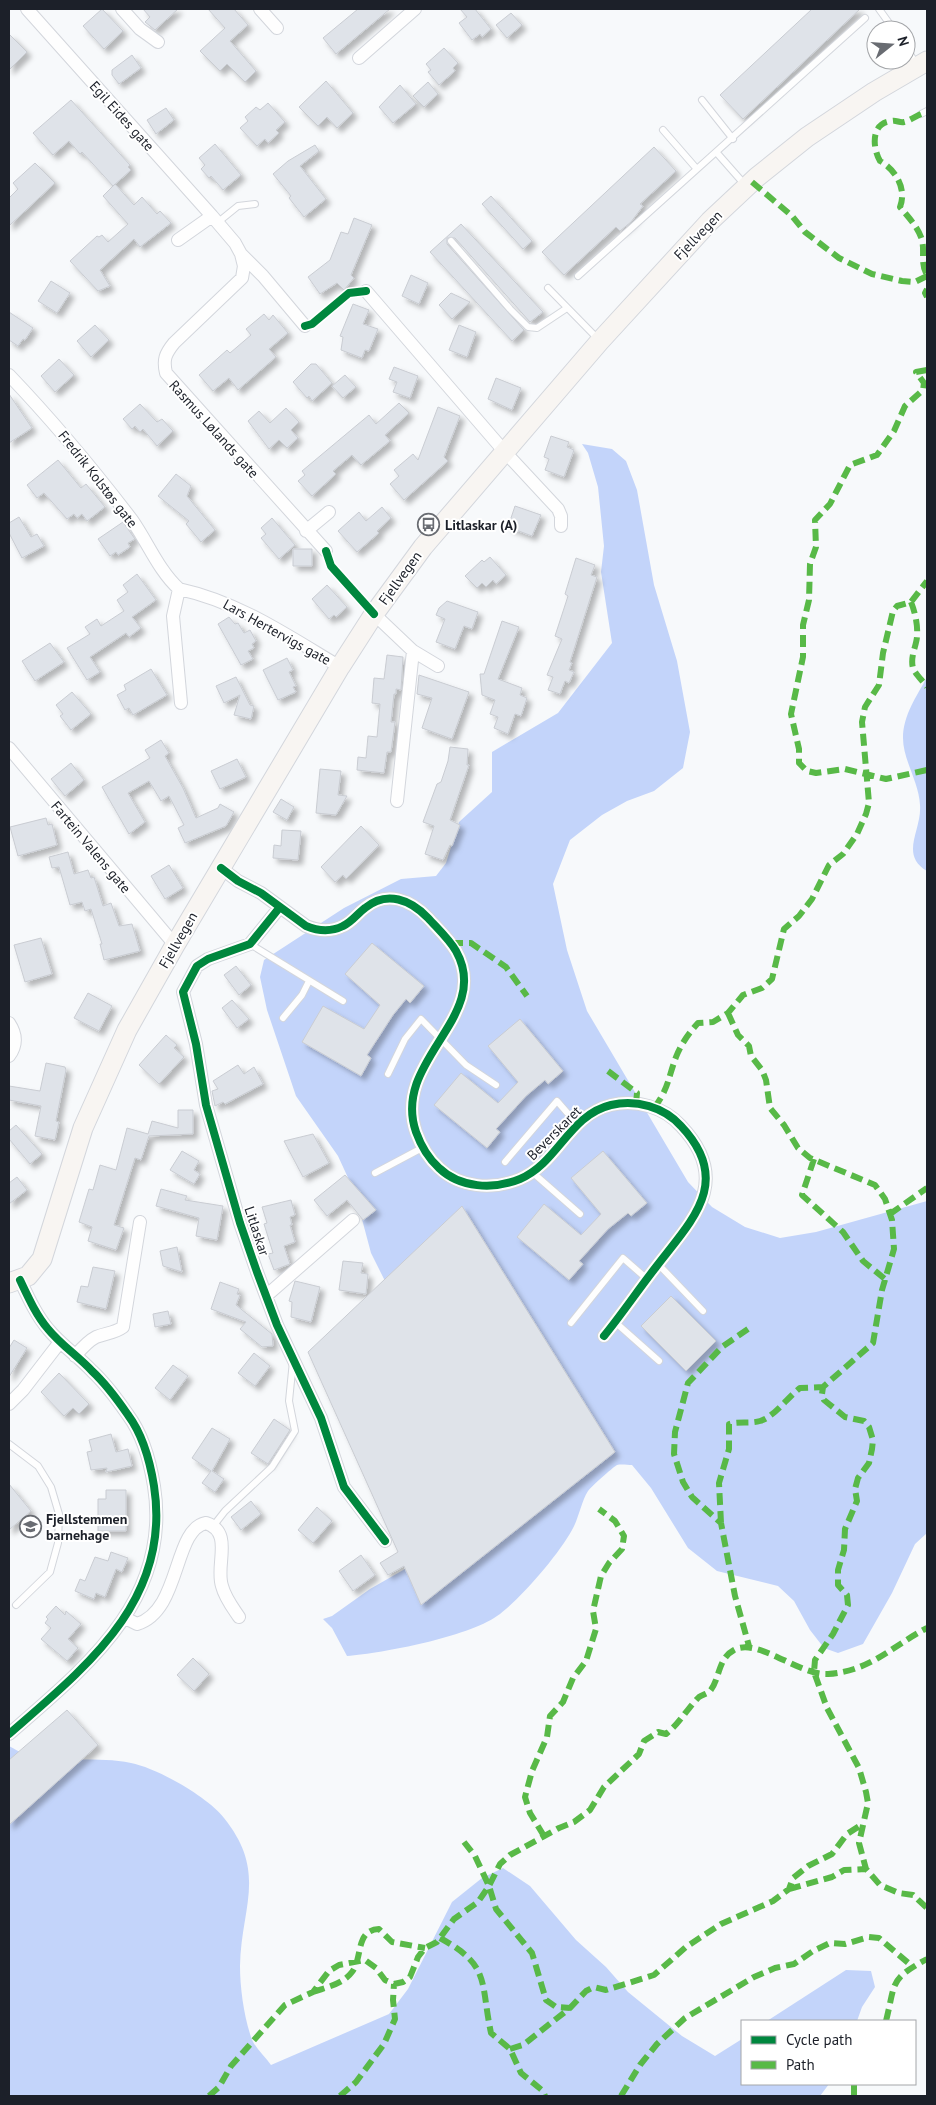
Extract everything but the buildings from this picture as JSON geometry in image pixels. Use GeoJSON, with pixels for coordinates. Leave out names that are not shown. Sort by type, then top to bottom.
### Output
{"type":"FeatureCollection","features":[{"type":"Feature","properties":{"kind":"main road","name":"Fjellvegen"},"geometry":{"type":"LineString","coordinates":[[14,1282],[33,1272],[42,1259],[83,1128],[114,1057],[175,945],[340,667],[374,614],[449,514],[600,341],[691,242],[746,187],[806,137],[922,64]]}},
{"type":"Feature","properties":{"kind":"street","name":"Egil Eides gate"},"geometry":{"type":"LineString","coordinates":[[27,9],[215,219],[235,243],[241,254],[263,276],[305,326]]}},
{"type":"Feature","properties":{"kind":"street"},"geometry":{"type":"LineString","coordinates":[[122,9],[140,29],[158,42]]}},
{"type":"Feature","properties":{"kind":"street"},"geometry":{"type":"LineString","coordinates":[[260,9],[277,28]]}},
{"type":"Feature","properties":{"kind":"street"},"geometry":{"type":"LineString","coordinates":[[358,58],[415,9]]}},
{"type":"Feature","properties":{"kind":"street"},"geometry":{"type":"LineString","coordinates":[[178,240],[215,219]]}},
{"type":"Feature","properties":{"kind":"street","name":"Rasmus Lølands gate"},"geometry":{"type":"LineString","coordinates":[[241,254],[244,266],[242,278],[174,343],[166,353],[164,362],[166,373],[306,531],[326,551]]}},
{"type":"Feature","properties":{"kind":"street"},"geometry":{"type":"LineString","coordinates":[[366,291],[504,451],[558,509],[561,516],[561,526]]}},
{"type":"Feature","properties":{"kind":"street","name":"Fredrik Kolstøs gate"},"geometry":{"type":"LineString","coordinates":[[9,375],[46,413],[93,469],[138,529],[170,581],[179,589]]}},
{"type":"Feature","properties":{"kind":"street"},"geometry":{"type":"LineString","coordinates":[[306,531],[329,512]]}},
{"type":"Feature","properties":{"kind":"street"},"geometry":{"type":"LineString","coordinates":[[179,589],[173,616],[181,703]]}},
{"type":"Feature","properties":{"kind":"street","name":"Lars Hertervigs gate"},"geometry":{"type":"LineString","coordinates":[[179,589],[214,598],[245,610],[340,667]]}},
{"type":"Feature","properties":{"kind":"street","name":"Fjellvegen"},"geometry":{"type":"LineString","coordinates":[[374,614],[413,651],[438,666]]}},
{"type":"Feature","properties":{"kind":"street"},"geometry":{"type":"LineString","coordinates":[[397,801],[413,651]]}},
{"type":"Feature","properties":{"kind":"street","name":"Fartein Valens gate"},"geometry":{"type":"LineString","coordinates":[[9,748],[175,945]]}},
{"type":"Feature","properties":{"kind":"street","name":"Beverskaret"},"geometry":{"type":"LineString","coordinates":[[221,868],[238,881],[261,893],[306,926],[325,930],[342,927],[367,906],[381,900],[402,899],[418,907],[451,943],[465,972],[464,996],[421,1071],[412,1094],[411,1112],[422,1148],[439,1168],[463,1183],[498,1185],[520,1179],[532,1172],[581,1119],[602,1107],[613,1104],[636,1103],[660,1110],[670,1115],[693,1140],[705,1172],[704,1195],[693,1220],[604,1336]]}},
{"type":"Feature","properties":{"kind":"street"},"geometry":{"type":"LineString","coordinates":[[250,944],[280,907]]}},
{"type":"Feature","properties":{"kind":"street","name":"Litlaskar"},"geometry":{"type":"LineString","coordinates":[[250,944],[202,962],[193,970],[183,992],[196,1044],[206,1105],[240,1223],[266,1296],[322,1418],[344,1487],[384,1541]]}},
{"type":"Feature","properties":{"kind":"street"},"geometry":{"type":"LineString","coordinates":[[9,1023],[14,1031],[16,1041],[9,1056]]}},
{"type":"Feature","properties":{"kind":"street"},"geometry":{"type":"LineString","coordinates":[[266,1296],[353,1220]]}},
{"type":"Feature","properties":{"kind":"street"},"geometry":{"type":"LineString","coordinates":[[75,1356],[88,1342],[123,1327],[140,1222]]}},
{"type":"Feature","properties":{"kind":"street"},"geometry":{"type":"LineString","coordinates":[[9,1734],[81,1671],[124,1618],[141,1588],[155,1543],[157,1519],[151,1468],[144,1443],[130,1417],[92,1370],[60,1342],[41,1320],[14,1282]]}},
{"type":"Feature","properties":{"kind":"street"},"geometry":{"type":"LineString","coordinates":[[9,1404],[23,1390],[60,1342]]}},
{"type":"Feature","properties":{"kind":"street"},"geometry":{"type":"LineString","coordinates":[[124,1618],[137,1624],[158,1612],[189,1536],[200,1524],[214,1525],[222,1538],[219,1570],[221,1585],[239,1618]]}},
{"type":"Feature","properties":{"kind":"lane"},"geometry":{"type":"LineString","coordinates":[[878,9],[886,20]]}},
{"type":"Feature","properties":{"kind":"lane"},"geometry":{"type":"LineString","coordinates":[[578,276],[696,168],[733,139],[865,18]]}},
{"type":"Feature","properties":{"kind":"lane"},"geometry":{"type":"LineString","coordinates":[[702,100],[733,139]]}},
{"type":"Feature","properties":{"kind":"lane"},"geometry":{"type":"LineString","coordinates":[[663,130],[696,168]]}},
{"type":"Feature","properties":{"kind":"lane"},"geometry":{"type":"LineString","coordinates":[[717,153],[746,187]]}},
{"type":"Feature","properties":{"kind":"lane"},"geometry":{"type":"LineString","coordinates":[[215,219],[238,206],[255,204]]}},
{"type":"Feature","properties":{"kind":"lane"},"geometry":{"type":"LineString","coordinates":[[451,241],[528,327],[537,328],[567,308]]}},
{"type":"Feature","properties":{"kind":"lane"},"geometry":{"type":"LineString","coordinates":[[548,288],[600,341]]}},
{"type":"Feature","properties":{"kind":"lane"},"geometry":{"type":"LineString","coordinates":[[250,944],[343,1001]]}},
{"type":"Feature","properties":{"kind":"lane"},"geometry":{"type":"LineString","coordinates":[[283,1018],[302,995],[309,981]]}},
{"type":"Feature","properties":{"kind":"lane"},"geometry":{"type":"LineString","coordinates":[[388,1074],[405,1039],[421,1019],[466,1065],[496,1084]]}},
{"type":"Feature","properties":{"kind":"lane"},"geometry":{"type":"LineString","coordinates":[[505,1162],[557,1101],[577,1124]]}},
{"type":"Feature","properties":{"kind":"lane"},"geometry":{"type":"LineString","coordinates":[[375,1173],[422,1148]]}},
{"type":"Feature","properties":{"kind":"lane"},"geometry":{"type":"LineString","coordinates":[[532,1172],[580,1214]]}},
{"type":"Feature","properties":{"kind":"lane"},"geometry":{"type":"LineString","coordinates":[[571,1323],[624,1258],[647,1279]]}},
{"type":"Feature","properties":{"kind":"lane"},"geometry":{"type":"LineString","coordinates":[[658,1264],[703,1312]]}},
{"type":"Feature","properties":{"kind":"lane"},"geometry":{"type":"LineString","coordinates":[[616,1322],[660,1361]]}},
{"type":"Feature","properties":{"kind":"lane"},"geometry":{"type":"LineString","coordinates":[[214,1525],[225,1511],[272,1467],[295,1431],[289,1401],[291,1365],[294,1359]]}},
{"type":"Feature","properties":{"kind":"lane"},"geometry":{"type":"LineString","coordinates":[[9,1444],[38,1466],[51,1487],[59,1514],[58,1543],[50,1572],[16,1605]]}},
{"type":"Feature","properties":{"kind":"shaded area"},"geometry":{"type":"Polygon","coordinates":[[[582,444],[612,449],[626,461],[637,490],[654,585],[677,661],[690,732],[683,768],[654,791],[627,801],[602,815],[570,840],[553,884],[567,950],[587,1011],[688,1182],[712,1207],[745,1227],[780,1238],[816,1232],[927,1201],[927,1533],[915,1544],[892,1593],[863,1644],[838,1653],[824,1648],[810,1630],[794,1601],[778,1586],[717,1571],[688,1548],[651,1488],[632,1465],[617,1465],[588,1491],[572,1530],[549,1564],[506,1609],[483,1624],[425,1643],[347,1656],[332,1628],[323,1619],[332,1616],[370,1589],[419,1561],[385,1281],[371,1253],[355,1193],[338,1156],[296,1096],[267,1010],[260,977],[264,960],[344,908],[401,879],[436,876],[446,863],[459,822],[492,792],[492,752],[558,713],[612,643],[601,572],[604,546],[598,487],[588,453],[582,444]]]}},
{"type":"Feature","properties":{"kind":"shaded area"},"geometry":{"type":"Polygon","coordinates":[[[927,677],[927,871],[914,857],[914,841],[920,815],[920,805],[903,738],[905,721],[927,677]]]}},
{"type":"Feature","properties":{"kind":"shaded area"},"geometry":{"type":"Polygon","coordinates":[[[9,1746],[24,1754],[54,1759],[106,1760],[142,1766],[181,1784],[206,1801],[224,1818],[237,1838],[245,1856],[249,1873],[249,1890],[240,1966],[244,2011],[252,2041],[271,2065],[389,2014],[408,1989],[452,1902],[482,1878],[503,1868],[530,1886],[576,1940],[606,1967],[628,1992],[682,2036],[715,2056],[741,2040],[741,2085],[828,2085],[820,2096],[9,2096],[9,1746]]]}},
{"type":"Feature","properties":{"kind":"shaded area"},"geometry":{"type":"Polygon","coordinates":[[[846,1970],[871,1971],[875,1987],[862,2007],[857,2020],[769,2020],[846,1970]]]}},
{"type":"Feature","properties":{"kind":"marked path"},"geometry":{"type":"LineString","coordinates":[[921,114],[904,122],[885,122],[877,130],[875,142],[880,161],[891,169],[899,181],[902,193],[900,207],[913,223],[922,240],[923,262],[927,275]]}},
{"type":"Feature","properties":{"kind":"marked path"},"geometry":{"type":"LineString","coordinates":[[752,182],[792,216],[805,232],[839,258],[872,274],[902,281],[915,282],[927,276]]}},
{"type":"Feature","properties":{"kind":"marked path"},"geometry":{"type":"LineString","coordinates":[[927,289],[925,293],[927,297]]}},
{"type":"Feature","properties":{"kind":"marked path"},"geometry":{"type":"LineString","coordinates":[[927,370],[916,372],[924,383],[923,390],[905,406],[894,431],[877,455],[850,465],[830,504],[815,520],[816,547],[810,564],[809,600],[803,625],[803,657],[791,714],[799,749],[799,763],[807,771],[816,773],[845,769],[886,779],[927,770]]}},
{"type":"Feature","properties":{"kind":"marked path"},"geometry":{"type":"LineString","coordinates":[[654,1108],[665,1089],[680,1048],[698,1023],[713,1022],[728,1013],[743,995],[762,988],[772,979],[784,929],[799,916],[812,899],[829,865],[843,854],[857,834],[869,803],[862,722],[865,707],[879,685],[883,653],[893,611],[897,606],[911,602],[927,581]]}},
{"type":"Feature","properties":{"kind":"marked path"},"geometry":{"type":"LineString","coordinates":[[911,602],[916,619],[917,632],[912,660],[913,668],[927,687]]}},
{"type":"Feature","properties":{"kind":"marked path"},"geometry":{"type":"LineString","coordinates":[[451,943],[471,943],[506,967],[527,996]]}},
{"type":"Feature","properties":{"kind":"marked path"},"geometry":{"type":"LineString","coordinates":[[728,1013],[738,1035],[749,1046],[751,1056],[762,1070],[766,1080],[770,1108],[784,1125],[798,1148],[810,1158],[875,1185],[885,1199],[892,1220],[894,1249],[882,1290],[873,1343],[823,1387],[822,1394],[824,1400],[845,1417],[864,1421],[869,1427],[873,1440],[869,1463],[858,1478],[855,1489],[857,1501],[845,1529],[844,1550],[838,1570],[838,1585],[847,1595],[848,1605],[833,1634],[815,1660],[814,1672],[827,1708],[859,1768],[866,1792],[868,1803],[859,1843],[866,1869],[880,1885],[899,1893],[913,1895],[927,1908]]}},
{"type":"Feature","properties":{"kind":"marked path"},"geometry":{"type":"LineString","coordinates":[[608,1071],[637,1093],[636,1103]]}},
{"type":"Feature","properties":{"kind":"marked path"},"geometry":{"type":"LineString","coordinates":[[814,1159],[802,1195],[843,1232],[863,1261],[885,1279]]}},
{"type":"Feature","properties":{"kind":"marked path"},"geometry":{"type":"LineString","coordinates":[[890,1214],[927,1188]]}},
{"type":"Feature","properties":{"kind":"marked path"},"geometry":{"type":"LineString","coordinates":[[748,1329],[722,1347],[688,1383],[675,1432],[674,1454],[683,1482],[692,1497],[721,1523],[735,1596],[749,1646]]}},
{"type":"Feature","properties":{"kind":"marked path"},"geometry":{"type":"LineString","coordinates":[[721,1523],[719,1483],[729,1449],[729,1424],[760,1421],[776,1411],[800,1388],[823,1387]]}},
{"type":"Feature","properties":{"kind":"marked path"},"geometry":{"type":"LineString","coordinates":[[544,1836],[530,1813],[525,1797],[532,1771],[547,1737],[550,1716],[563,1702],[573,1678],[586,1661],[596,1629],[593,1611],[601,1576],[609,1563],[622,1549],[624,1536],[615,1521],[599,1509]]}},
{"type":"Feature","properties":{"kind":"marked path"},"geometry":{"type":"LineString","coordinates":[[209,2096],[219,2087],[231,2066],[285,2005],[313,1992],[329,1971],[339,1965],[365,1960],[376,1968],[385,1980],[394,1984],[403,1982],[410,1977],[418,1957],[425,1948],[437,1942],[454,1919],[478,1902],[489,1886],[500,1864],[510,1855],[559,1828],[574,1822],[590,1810],[604,1787],[639,1754],[644,1741],[658,1732],[666,1734],[699,1697],[709,1692],[713,1687],[724,1659],[734,1650],[743,1647],[766,1652],[805,1669],[828,1674],[843,1672],[869,1663],[927,1628]]}},
{"type":"Feature","properties":{"kind":"marked path"},"geometry":{"type":"LineString","coordinates":[[510,2049],[523,2045],[570,2008],[586,1991],[594,1987],[606,1990],[654,1975],[686,1947],[721,1924],[773,1901],[789,1889],[793,1878],[808,1866],[832,1854],[847,1834],[861,1825]]}},
{"type":"Feature","properties":{"kind":"marked path"},"geometry":{"type":"LineString","coordinates":[[464,1842],[475,1856],[489,1886],[496,1909],[532,1953],[546,2000],[556,2007],[570,2008]]}},
{"type":"Feature","properties":{"kind":"marked path"},"geometry":{"type":"LineString","coordinates":[[789,1889],[832,1877],[844,1870],[866,1869]]}},
{"type":"Feature","properties":{"kind":"marked path"},"geometry":{"type":"LineString","coordinates":[[313,1992],[334,1985],[352,1972],[363,1939],[371,1931],[379,1929],[392,1942],[425,1948]]}},
{"type":"Feature","properties":{"kind":"marked path"},"geometry":{"type":"LineString","coordinates":[[621,2096],[640,2065],[657,2044],[685,2018],[754,1977],[775,1968],[794,1964],[813,1951],[830,1943],[845,1944],[869,1937],[879,1938],[913,1967]]}},
{"type":"Feature","properties":{"kind":"marked path"},"geometry":{"type":"LineString","coordinates":[[440,1938],[468,1957],[476,1967],[481,1976],[491,2033],[510,2049],[521,2073],[543,2091],[545,2096]]}},
{"type":"Feature","properties":{"kind":"marked path"},"geometry":{"type":"LineString","coordinates":[[886,2020],[893,1989],[900,1977],[927,1959]]}},
{"type":"Feature","properties":{"kind":"marked path"},"geometry":{"type":"LineString","coordinates":[[340,2096],[356,2082],[384,2044],[395,2019],[394,1984]]}},
{"type":"Feature","properties":{"kind":"marked path"},"geometry":{"type":"LineString","coordinates":[[854,2085],[854,2096]]}},
{"type":"Feature","properties":{"kind":"cycle path"},"geometry":{"type":"LineString","coordinates":[[305,326],[312,324],[349,293],[366,291]]}},
{"type":"Feature","properties":{"kind":"cycle path"},"geometry":{"type":"LineString","coordinates":[[326,551],[331,566],[374,614]]}},
{"type":"Feature","properties":{"kind":"cycle path"},"geometry":{"type":"LineString","coordinates":[[221,868],[311,928],[320,930],[338,928],[349,922],[373,903],[382,899],[398,899],[414,906],[450,942],[456,951],[464,975],[462,997],[453,1018],[427,1060],[417,1083],[412,1106],[416,1132],[423,1147],[428,1156],[447,1175],[467,1183],[488,1186],[510,1183],[520,1179],[533,1172],[544,1162],[584,1119],[597,1110],[620,1103],[640,1104],[658,1109],[681,1126],[697,1146],[704,1165],[706,1183],[702,1200],[682,1233],[604,1336]]}},
{"type":"Feature","properties":{"kind":"cycle path"},"geometry":{"type":"LineString","coordinates":[[280,907],[250,944],[208,959],[197,966],[183,992],[196,1044],[206,1105],[240,1223],[257,1272],[277,1325],[321,1418],[344,1487],[385,1541]]}},
{"type":"Feature","properties":{"kind":"cycle path"},"geometry":{"type":"LineString","coordinates":[[9,1734],[67,1683],[117,1628],[136,1597],[150,1563],[156,1527],[154,1486],[148,1458],[138,1431],[107,1386],[58,1340],[44,1324],[32,1306],[20,1280]]}},
{"type":"Feature","properties":{"kind":"place","name":"Litlaskar (A)"},"geometry":{"type":"Point","coordinates":[429,525]}},
{"type":"Feature","properties":{"kind":"place","name":"Fjellstemmen barnehage"},"geometry":{"type":"Point","coordinates":[30,1527]}}]}
